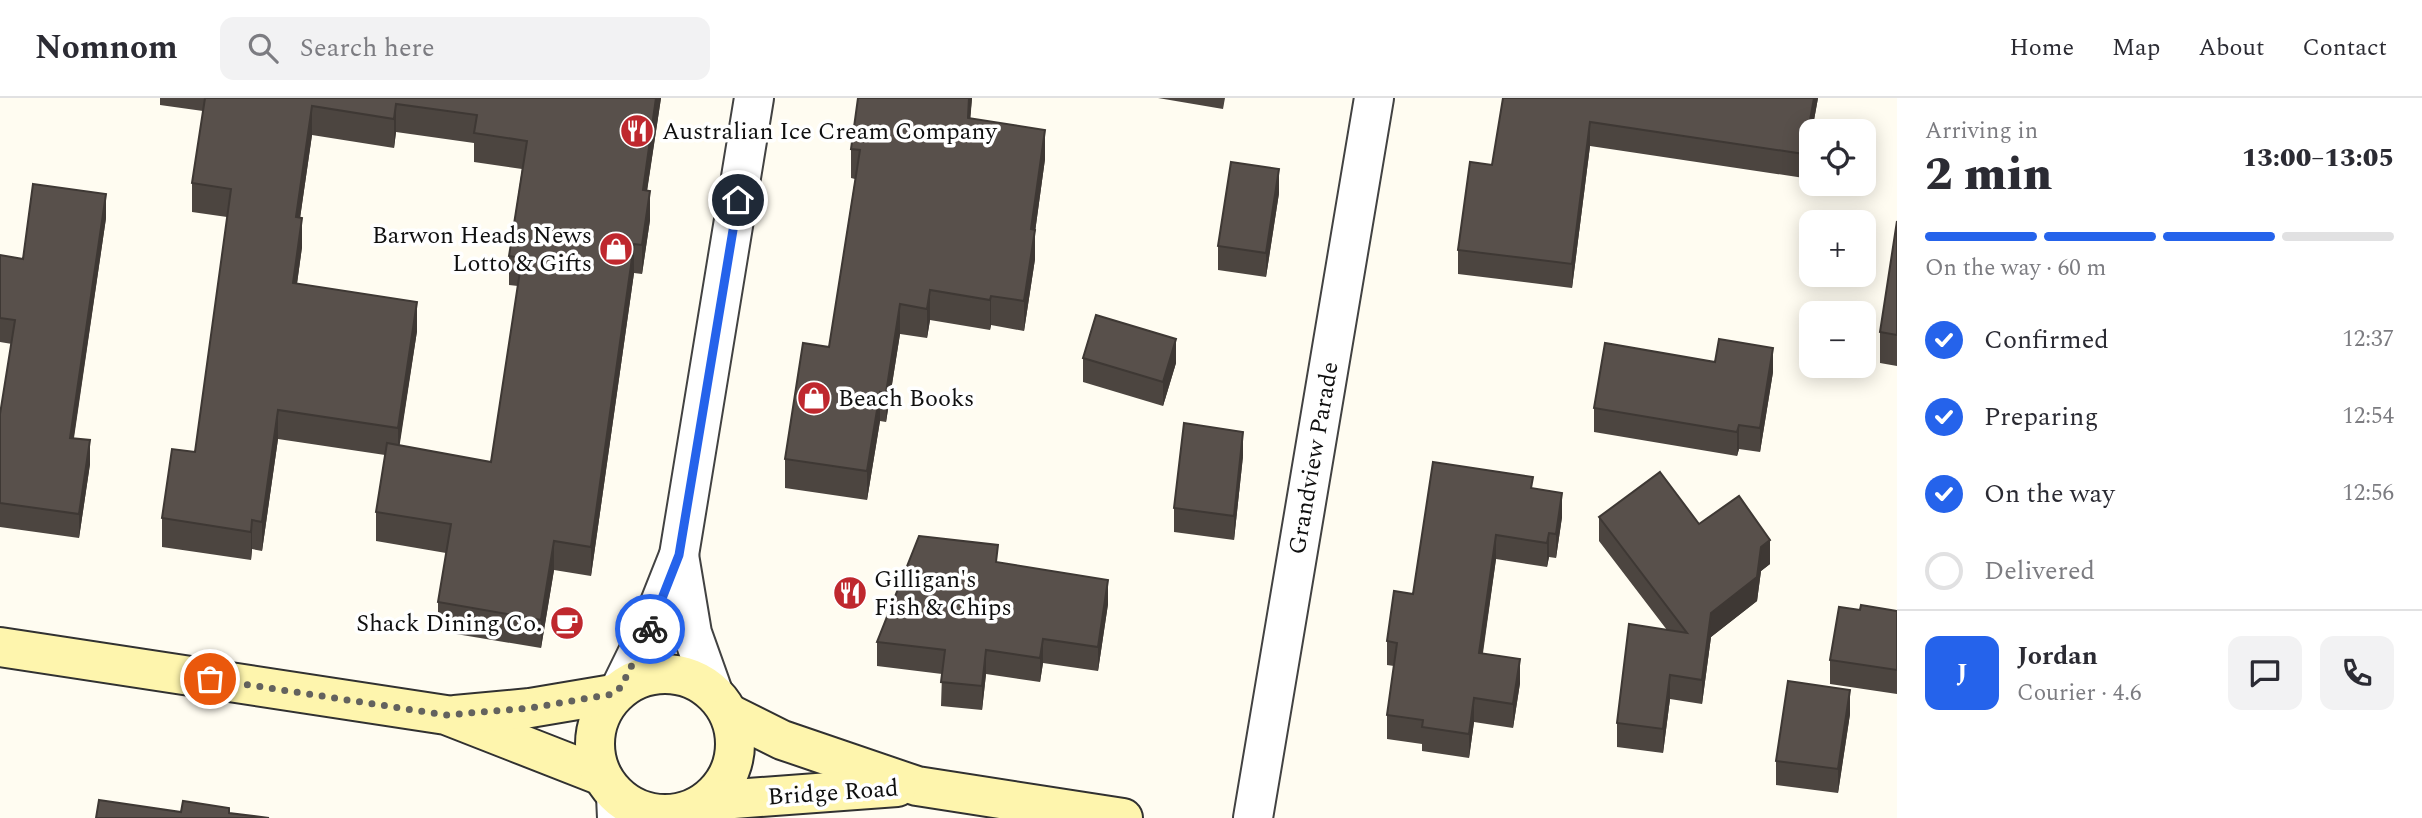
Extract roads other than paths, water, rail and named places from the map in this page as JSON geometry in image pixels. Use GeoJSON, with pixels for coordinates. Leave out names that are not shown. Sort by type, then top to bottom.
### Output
{"type":"FeatureCollection","features":[{"type":"Feature","properties":{"kind":"main road"},"geometry":{"type":"LineString","coordinates":[[0,647],[446,715],[530,708],[617,691],[643,676],[668,673],[692,678],[721,703],[736,737],[734,761],[724,783],[697,809],[677,814],[655,814],[635,808],[446,715]]}},
{"type":"Feature","properties":{"kind":"main road"},"geometry":{"type":"LineString","coordinates":[[612,797],[595,756],[594,734],[601,713],[617,691]]}},
{"type":"Feature","properties":{"kind":"main road","name":"Bridge Road"},"geometry":{"type":"LineString","coordinates":[[721,703],[782,740],[917,786],[1123,818]]}},
{"type":"Feature","properties":{"kind":"main road","name":"Bridge Road"},"geometry":{"type":"LineString","coordinates":[[697,809],[917,786]]}},
{"type":"Feature","properties":{"kind":"street"},"geometry":{"type":"LineString","coordinates":[[617,691],[650,628],[679,555],[754,98]]}},
{"type":"Feature","properties":{"kind":"street","name":"Grandview Parade"},"geometry":{"type":"LineString","coordinates":[[1253,818],[1374,98]]}},
{"type":"Feature","properties":{"kind":"street"},"geometry":{"type":"LineString","coordinates":[[679,555],[692,633],[721,703]]}},
{"type":"Feature","properties":{"kind":"place","name":"Australian Ice Cream Company"},"geometry":{"type":"Point","coordinates":[637,131]}},
{"type":"Feature","properties":{"kind":"place","name":"Barwon Heads News Lotto & Gifts"},"geometry":{"type":"Point","coordinates":[616,249]}},
{"type":"Feature","properties":{"kind":"place","name":"Beach Books"},"geometry":{"type":"Point","coordinates":[814,398]}},
{"type":"Feature","properties":{"kind":"place","name":"Gilligan's Fish & Chips"},"geometry":{"type":"Point","coordinates":[850,593]}},
{"type":"Feature","properties":{"kind":"place","name":"Shack Dining Co."},"geometry":{"type":"Point","coordinates":[567,623]}}]}
